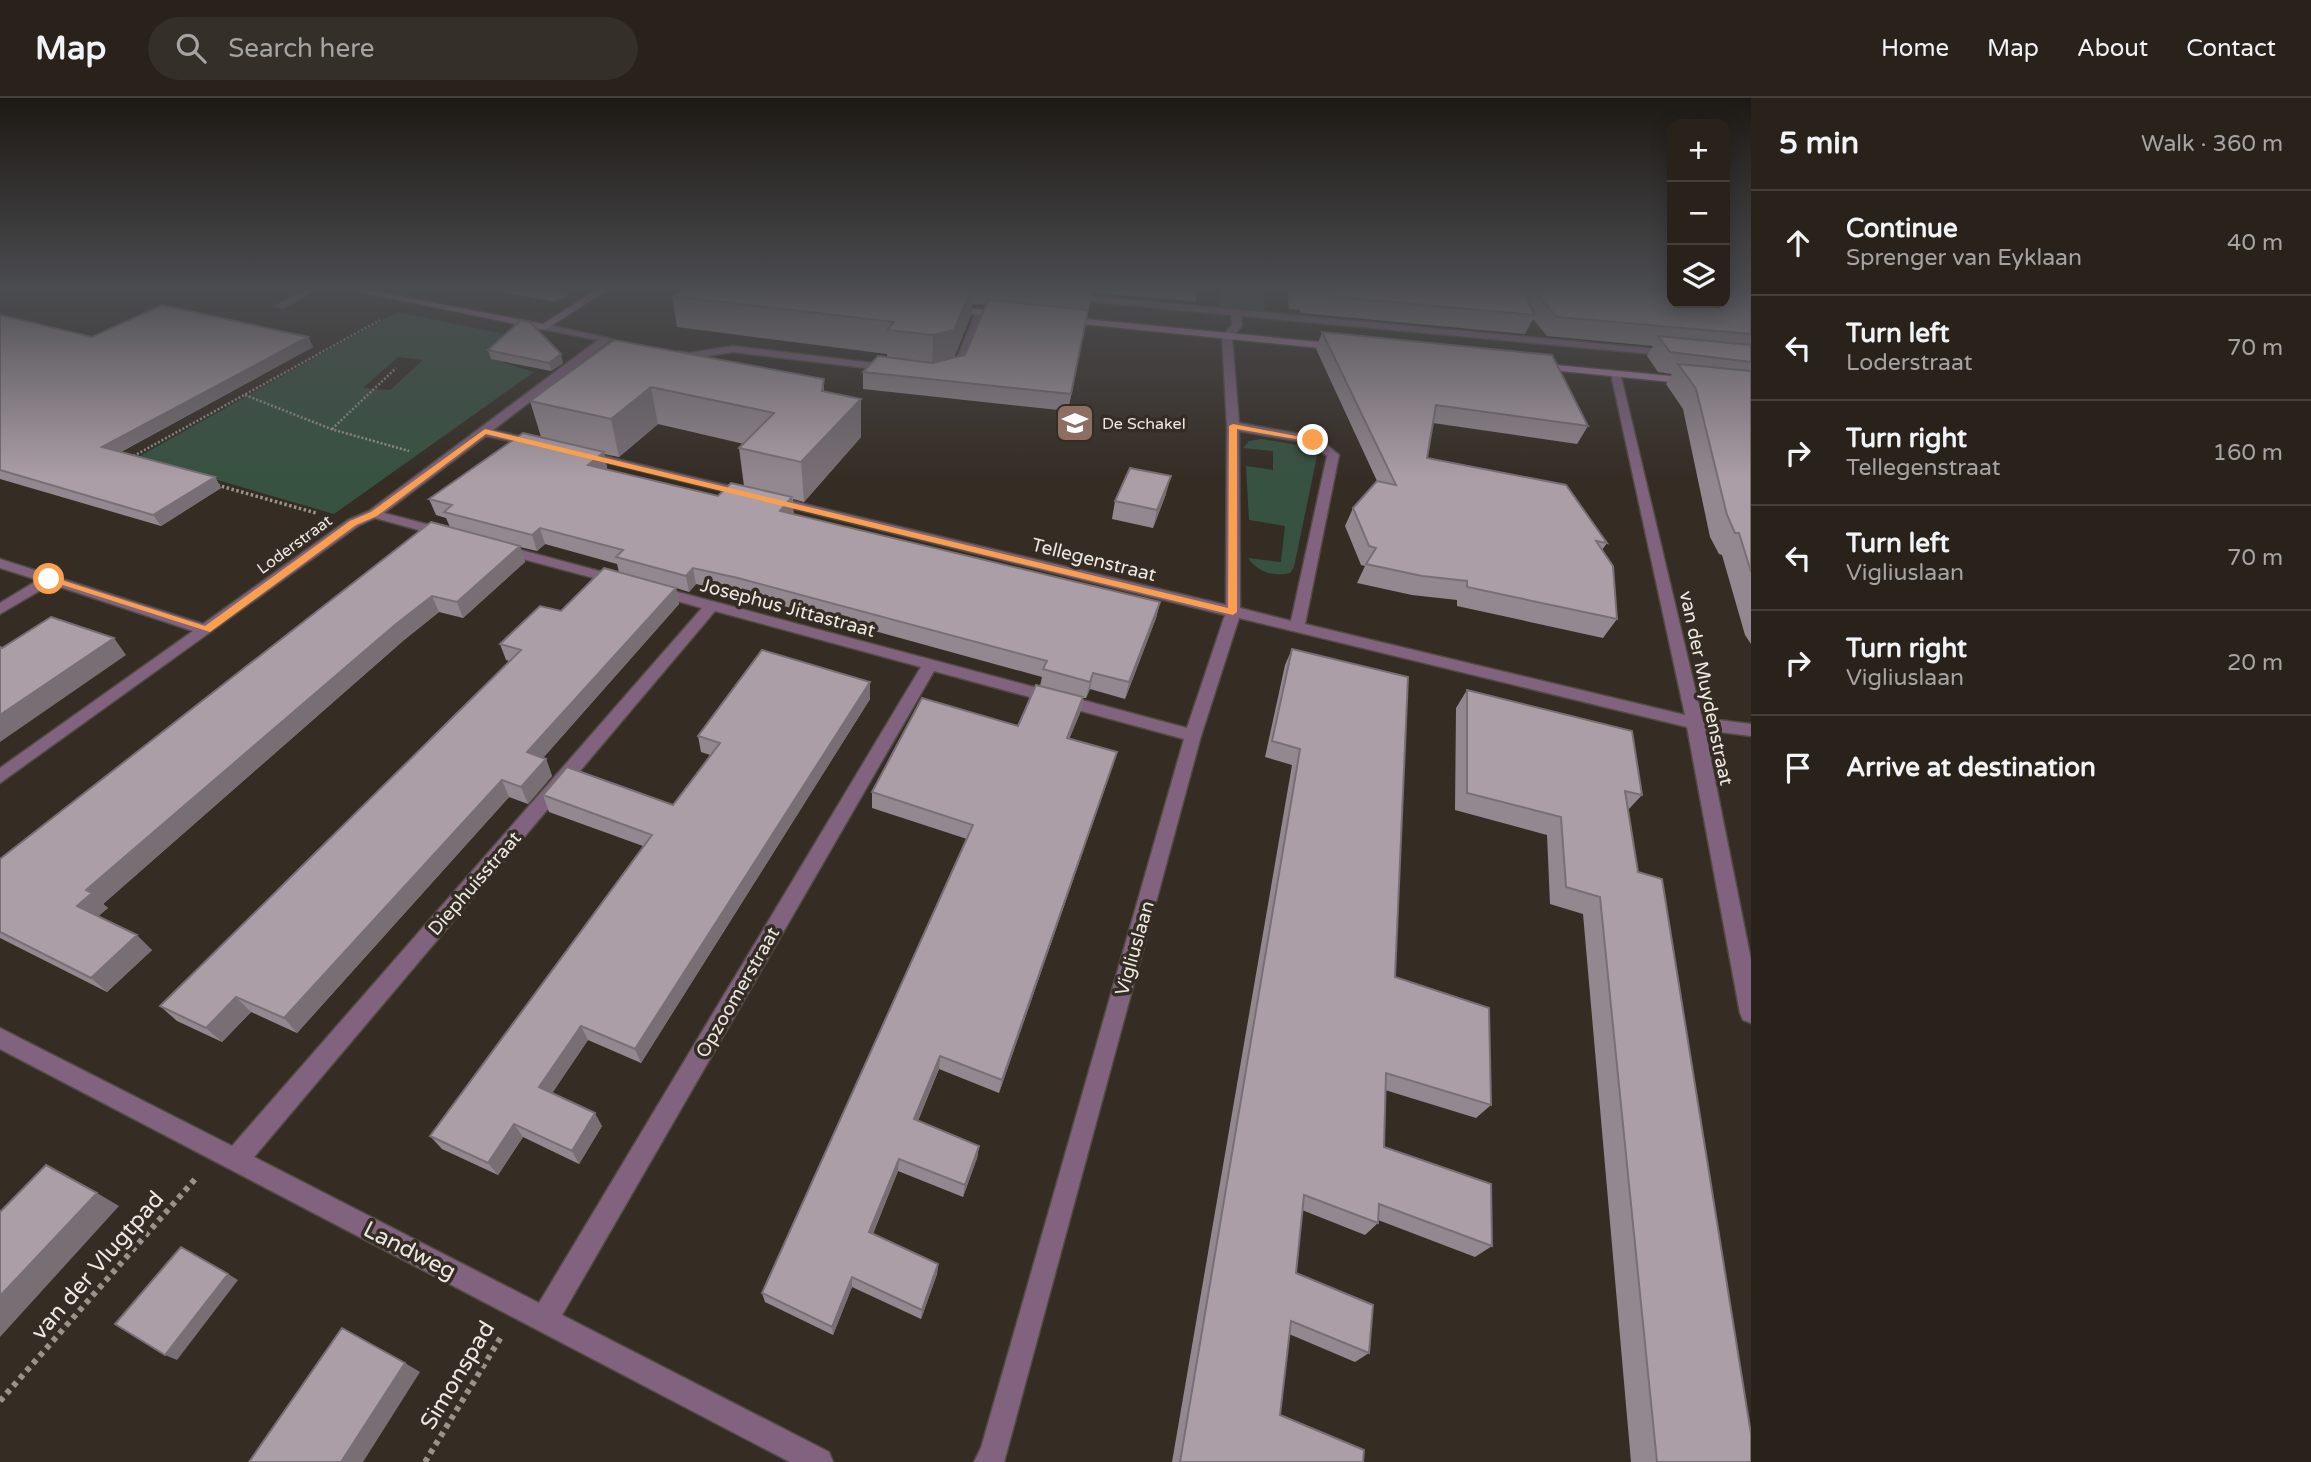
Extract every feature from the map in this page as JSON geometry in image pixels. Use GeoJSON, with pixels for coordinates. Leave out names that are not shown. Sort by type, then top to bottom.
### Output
{"type":"FeatureCollection","features":[{"type":"Feature","properties":{"kind":"street","name":"Loderstraat"},"geometry":{"type":"LineString","coordinates":[[0,777],[353,523],[374,514],[598,352]]}},
{"type":"Feature","properties":{"kind":"street"},"geometry":{"type":"LineString","coordinates":[[679,354],[689,356],[716,352]]}},
{"type":"Feature","properties":{"kind":"street"},"geometry":{"type":"LineString","coordinates":[[755,352],[906,370]]}},
{"type":"Feature","properties":{"kind":"street"},"geometry":{"type":"LineString","coordinates":[[942,372],[960,367],[966,352]]}},
{"type":"Feature","properties":{"kind":"street","name":"Vigliuslaan"},"geometry":{"type":"LineString","coordinates":[[988,1462],[993,1455],[1193,736],[1233,612],[1233,426],[1228,352]]}},
{"type":"Feature","properties":{"kind":"street"},"geometry":{"type":"LineString","coordinates":[[1668,352],[1683,353]]}},
{"type":"Feature","properties":{"kind":"street"},"geometry":{"type":"LineString","coordinates":[[1519,364],[1710,383]]}},
{"type":"Feature","properties":{"kind":"street","name":"van der Muydenstraat"},"geometry":{"type":"LineString","coordinates":[[1616,374],[1695,723],[1751,1013]]}},
{"type":"Feature","properties":{"kind":"street"},"geometry":{"type":"LineString","coordinates":[[1233,426],[1313,440],[1333,454],[1297,627]]}},
{"type":"Feature","properties":{"kind":"street","name":"Tellegenstraat"},"geometry":{"type":"LineString","coordinates":[[485,432],[1695,723],[1751,730]]}},
{"type":"Feature","properties":{"kind":"street"},"geometry":{"type":"LineString","coordinates":[[374,514],[464,539]]}},
{"type":"Feature","properties":{"kind":"street","name":"Josephus Jittastraat"},"geometry":{"type":"LineString","coordinates":[[491,546],[1193,736]]}},
{"type":"Feature","properties":{"kind":"street"},"geometry":{"type":"LineString","coordinates":[[0,563],[206,630]]}},
{"type":"Feature","properties":{"kind":"street"},"geometry":{"type":"LineString","coordinates":[[0,609],[49,579]]}},
{"type":"Feature","properties":{"kind":"street","name":"Diephuisstraat"},"geometry":{"type":"LineString","coordinates":[[228,1156],[711,606]]}},
{"type":"Feature","properties":{"kind":"street","name":"Opzoomerstraat"},"geometry":{"type":"LineString","coordinates":[[544,1319],[930,665]]}},
{"type":"Feature","properties":{"kind":"street","name":"Landweg"},"geometry":{"type":"LineString","coordinates":[[0,1038],[819,1462]]}},
{"type":"Feature","properties":{"kind":"path"},"geometry":{"type":"LineString","coordinates":[[139,463],[126,460],[321,352]]}},
{"type":"Feature","properties":{"kind":"path"},"geometry":{"type":"LineString","coordinates":[[331,429],[396,368]]}},
{"type":"Feature","properties":{"kind":"path"},"geometry":{"type":"LineString","coordinates":[[244,394],[331,429],[446,461]]}},
{"type":"Feature","properties":{"kind":"path"},"geometry":{"type":"LineString","coordinates":[[206,482],[353,523]]}},
{"type":"Feature","properties":{"kind":"path","name":"van der Vlugtpad"},"geometry":{"type":"LineString","coordinates":[[0,1401],[228,1156]]}},
{"type":"Feature","properties":{"kind":"path","name":"Simonspad"},"geometry":{"type":"LineString","coordinates":[[425,1462],[519,1307]]}},
{"type":"Feature","properties":{"kind":"green space"},"geometry":{"type":"Polygon","coordinates":[[[326,352],[502,352],[498,357],[505,363],[534,372],[334,514],[138,457],[326,352]],[[398,357],[363,388],[390,390],[423,360],[398,357]]]}},
{"type":"Feature","properties":{"kind":"green space"},"geometry":{"type":"Polygon","coordinates":[[[1262,439],[1298,445],[1317,456],[1294,567],[1290,573],[1266,572],[1256,567],[1248,558],[1281,562],[1285,526],[1249,520],[1246,466],[1273,470],[1273,451],[1243,448],[1249,441],[1262,439]]]}},
{"type":"Feature","properties":{"kind":"building"},"geometry":{"type":"Polygon","coordinates":[[[0,352],[281,352],[102,447],[215,477],[153,515],[0,470],[0,352]]]}},
{"type":"Feature","properties":{"kind":"building"},"geometry":{"type":"Polygon","coordinates":[[[496,352],[559,352],[561,354],[549,363],[496,352]]]}},
{"type":"Feature","properties":{"kind":"building"},"geometry":{"type":"Polygon","coordinates":[[[598,352],[677,352],[824,379],[822,391],[861,399],[801,462],[739,448],[774,413],[651,387],[611,419],[530,401],[598,352]]]}},
{"type":"Feature","properties":{"kind":"building"},"geometry":{"type":"Polygon","coordinates":[[[966,352],[1080,352],[1071,394],[863,372],[878,356],[932,363],[965,355],[966,352]]]}},
{"type":"Feature","properties":{"kind":"building"},"geometry":{"type":"Polygon","coordinates":[[[1332,352],[1519,352],[1552,355],[1588,426],[1436,405],[1427,458],[1566,485],[1607,543],[1596,541],[1613,566],[1617,619],[1467,587],[1467,581],[1422,576],[1366,564],[1376,548],[1369,546],[1353,508],[1377,481],[1396,485],[1332,352]]]}},
{"type":"Feature","properties":{"kind":"building"},"geometry":{"type":"Polygon","coordinates":[[[1670,352],[1751,352],[1751,362],[1670,352]]]}},
{"type":"Feature","properties":{"kind":"building"},"geometry":{"type":"Polygon","coordinates":[[[1678,364],[1751,371],[1751,572],[1739,533],[1735,533],[1727,515],[1696,389],[1678,364]]]}},
{"type":"Feature","properties":{"kind":"building"},"geometry":{"type":"Polygon","coordinates":[[[523,433],[604,452],[588,465],[718,496],[731,483],[792,497],[780,511],[1160,602],[1129,682],[1093,673],[1090,682],[1043,669],[1047,661],[738,578],[693,568],[686,576],[616,557],[623,550],[540,528],[532,535],[444,512],[452,505],[429,499],[523,433]]]}},
{"type":"Feature","properties":{"kind":"building"},"geometry":{"type":"Polygon","coordinates":[[[1130,468],[1171,476],[1157,510],[1115,501],[1130,468]]]}},
{"type":"Feature","properties":{"kind":"building"},"geometry":{"type":"Polygon","coordinates":[[[431,522],[520,546],[457,602],[432,596],[396,624],[86,890],[92,893],[77,906],[137,935],[91,978],[0,932],[0,859],[431,522]]]}},
{"type":"Feature","properties":{"kind":"building"},"geometry":{"type":"Polygon","coordinates":[[[604,568],[676,588],[527,752],[546,759],[521,787],[502,780],[284,1018],[236,997],[206,1028],[160,1006],[521,650],[500,644],[540,606],[561,611],[604,568]]]}},
{"type":"Feature","properties":{"kind":"building"},"geometry":{"type":"Polygon","coordinates":[[[51,617],[114,638],[0,715],[0,647],[51,617]]]}},
{"type":"Feature","properties":{"kind":"building"},"geometry":{"type":"Polygon","coordinates":[[[1292,649],[1408,677],[1395,977],[1489,1008],[1491,1105],[1386,1073],[1384,1147],[1491,1184],[1492,1246],[1379,1204],[1378,1223],[1304,1195],[1296,1273],[1373,1305],[1369,1353],[1291,1321],[1280,1415],[1364,1450],[1363,1462],[1180,1462],[1300,749],[1272,741],[1292,649]]]}},
{"type":"Feature","properties":{"kind":"building"},"geometry":{"type":"Polygon","coordinates":[[[762,650],[870,682],[635,1049],[581,1026],[539,1087],[595,1113],[572,1151],[514,1124],[488,1163],[430,1136],[652,835],[543,795],[567,767],[673,805],[720,743],[698,736],[762,650]]]}},
{"type":"Feature","properties":{"kind":"building"},"geometry":{"type":"Polygon","coordinates":[[[1036,685],[1083,697],[1067,738],[1117,752],[1002,1080],[940,1056],[914,1119],[979,1146],[965,1185],[899,1159],[869,1232],[938,1264],[922,1310],[852,1277],[832,1327],[762,1293],[973,825],[872,792],[922,698],[1018,726],[1036,685]]]}},
{"type":"Feature","properties":{"kind":"building"},"geometry":{"type":"Polygon","coordinates":[[[1467,690],[1632,731],[1642,795],[1625,791],[1638,872],[1662,879],[1751,1434],[1751,1462],[1657,1462],[1600,897],[1566,887],[1561,817],[1467,793],[1467,690]]]}},
{"type":"Feature","properties":{"kind":"building"},"geometry":{"type":"Polygon","coordinates":[[[46,1165],[97,1193],[0,1296],[0,1212],[46,1165]]]}},
{"type":"Feature","properties":{"kind":"building"},"geometry":{"type":"Polygon","coordinates":[[[181,1247],[228,1274],[165,1355],[115,1324],[181,1247]]]}},
{"type":"Feature","properties":{"kind":"building"},"geometry":{"type":"Polygon","coordinates":[[[342,1328],[405,1363],[341,1462],[249,1462],[342,1328]]]}},
{"type":"Feature","properties":{"kind":"place","name":"De Schakel"},"geometry":{"type":"Point","coordinates":[1075,423]}},
{"type":"Feature","properties":{"kind":"route"},"geometry":{"type":"LineString","coordinates":[[49,579],[206,630],[353,523],[374,514],[485,432],[1233,612],[1233,426],[1313,440]]}}]}
